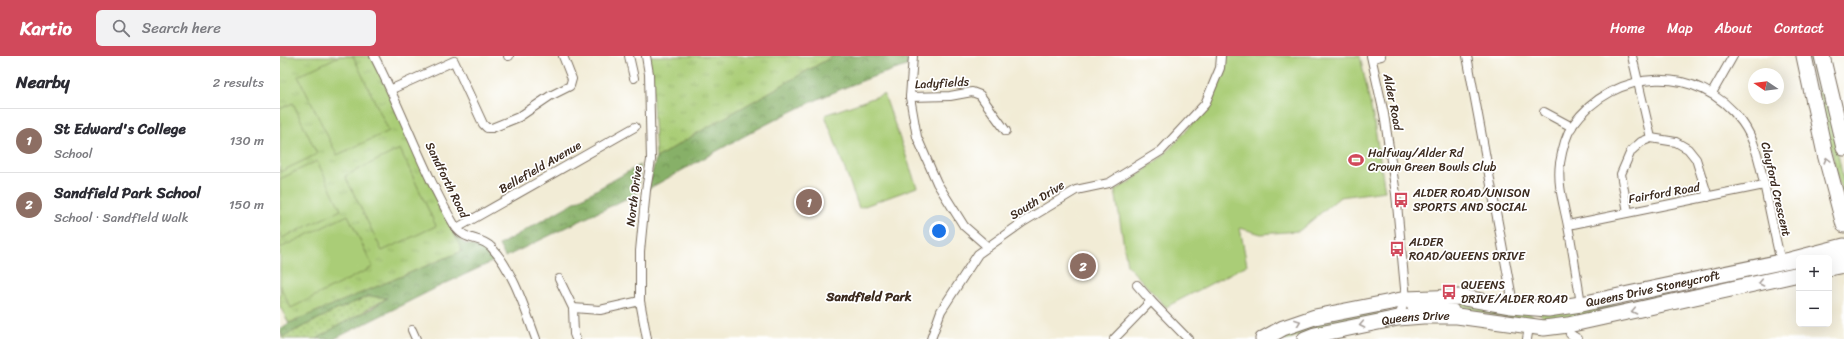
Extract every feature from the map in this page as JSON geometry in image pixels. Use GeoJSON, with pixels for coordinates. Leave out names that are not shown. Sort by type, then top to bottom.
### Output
{"type":"FeatureCollection","features":[{"type":"Feature","properties":{"kind":"highway"},"geometry":{"type":"LineString","coordinates":[[1804,56],[1844,225]]}},
{"type":"Feature","properties":{"kind":"highway"},"geometry":{"type":"LineString","coordinates":[[1822,56],[1844,149]]}},
{"type":"Feature","properties":{"kind":"highway","name":"Queens Drive Stoneycroft"},"geometry":{"type":"LineString","coordinates":[[1459,297],[1511,306],[1548,309],[1581,304],[1790,260],[1844,246]]}},
{"type":"Feature","properties":{"kind":"highway"},"geometry":{"type":"LineString","coordinates":[[1832,267],[1844,265]]}},
{"type":"Feature","properties":{"kind":"highway","name":"Queens Drive Stoneycroft"},"geometry":{"type":"LineString","coordinates":[[1457,316],[1493,321],[1528,333],[1796,275]]}},
{"type":"Feature","properties":{"kind":"highway","name":"Queens Drive"},"geometry":{"type":"LineString","coordinates":[[1263,339],[1283,328],[1315,317],[1406,299],[1459,297]]}},
{"type":"Feature","properties":{"kind":"highway","name":"Queens Drive"},"geometry":{"type":"LineString","coordinates":[[1305,339],[1315,335],[1398,318],[1457,316]]}},
{"type":"Feature","properties":{"kind":"main road"},"geometry":{"type":"LineString","coordinates":[[1832,257],[1844,255]]}},
{"type":"Feature","properties":{"kind":"street","name":"Sandforth Road"},"geometry":{"type":"LineString","coordinates":[[374,56],[392,89],[434,185],[457,228],[467,237],[490,246],[503,262],[536,339]]}},
{"type":"Feature","properties":{"kind":"street"},"geometry":{"type":"LineString","coordinates":[[392,89],[453,59],[482,124],[487,128],[492,128],[519,117],[550,96],[570,86],[572,79],[563,56]]}},
{"type":"Feature","properties":{"kind":"street"},"geometry":{"type":"LineString","coordinates":[[629,56],[634,78]]}},
{"type":"Feature","properties":{"kind":"street","name":"North Drive"},"geometry":{"type":"LineString","coordinates":[[646,56],[649,74],[651,160],[646,190],[640,251],[640,301],[647,339]]}},
{"type":"Feature","properties":{"kind":"street","name":"South Drive"},"geometry":{"type":"LineString","coordinates":[[931,339],[941,311],[978,254],[1076,190],[1109,183],[1161,151],[1205,104],[1220,68],[1221,56]]}},
{"type":"Feature","properties":{"kind":"street"},"geometry":{"type":"LineString","coordinates":[[1372,57],[1381,56]]}},
{"type":"Feature","properties":{"kind":"street"},"geometry":{"type":"LineString","coordinates":[[1467,56],[1512,298],[1511,306]]}},
{"type":"Feature","properties":{"kind":"street"},"geometry":{"type":"LineString","coordinates":[[1632,56],[1651,138]]}},
{"type":"Feature","properties":{"kind":"street"},"geometry":{"type":"LineString","coordinates":[[1712,94],[1733,56]]}},
{"type":"Feature","properties":{"kind":"street","name":"Alder Road"},"geometry":{"type":"LineString","coordinates":[[1372,57],[1384,114],[1396,194],[1406,299],[1398,318]]}},
{"type":"Feature","properties":{"kind":"street"},"geometry":{"type":"LineString","coordinates":[[913,58],[910,97],[917,137],[938,183],[964,226],[988,247]]}},
{"type":"Feature","properties":{"kind":"street","name":"Clayford Crescent"},"geometry":{"type":"LineString","coordinates":[[1581,304],[1568,225],[1560,190],[1560,166],[1564,146],[1572,127],[1590,106],[1610,92],[1638,81],[1672,80],[1691,85],[1712,94],[1737,114],[1749,133],[1757,152],[1764,185],[1790,260]]}},
{"type":"Feature","properties":{"kind":"street","name":"Ladyfields"},"geometry":{"type":"LineString","coordinates":[[910,97],[950,96],[972,92],[980,95],[1006,131]]}},
{"type":"Feature","properties":{"kind":"street"},"geometry":{"type":"LineString","coordinates":[[1544,112],[1572,127]]}},
{"type":"Feature","properties":{"kind":"street","name":"Bellefield Avenue"},"geometry":{"type":"LineString","coordinates":[[457,228],[635,127]]}},
{"type":"Feature","properties":{"kind":"street"},"geometry":{"type":"LineString","coordinates":[[1628,212],[1621,174],[1631,151],[1641,142],[1651,138],[1676,142],[1688,149],[1696,159],[1708,197]]}},
{"type":"Feature","properties":{"kind":"street","name":"Fairford Road"},"geometry":{"type":"LineString","coordinates":[[1568,225],[1764,185]]}},
{"type":"Feature","properties":{"kind":"street"},"geometry":{"type":"LineString","coordinates":[[559,279],[573,308],[574,334],[576,339]]}},
{"type":"Feature","properties":{"kind":"street"},"geometry":{"type":"LineString","coordinates":[[1137,285],[1188,339]]}},
{"type":"Feature","properties":{"kind":"street","name":"Queens Drive"},"geometry":{"type":"LineString","coordinates":[[1406,299],[1412,308],[1460,310],[1493,321]]}},
{"type":"Feature","properties":{"kind":"street"},"geometry":{"type":"LineString","coordinates":[[573,308],[600,310],[640,301]]}},
{"type":"Feature","properties":{"kind":"street"},"geometry":{"type":"LineString","coordinates":[[1114,339],[1151,301]]}},
{"type":"Feature","properties":{"kind":"street"},"geometry":{"type":"LineString","coordinates":[[412,330],[415,339]]}},
{"type":"Feature","properties":{"kind":"street"},"geometry":{"type":"LineString","coordinates":[[1570,334],[1578,339]]}},
{"type":"Feature","properties":{"kind":"green space"},"geometry":{"type":"Polygon","coordinates":[[[280,56],[372,56],[462,251],[289,323],[280,307],[280,56]]]}},
{"type":"Feature","properties":{"kind":"green space"},"geometry":{"type":"Polygon","coordinates":[[[339,56],[353,56],[389,131],[337,155],[298,76],[339,56]]]}},
{"type":"Feature","properties":{"kind":"green space"},"geometry":{"type":"Polygon","coordinates":[[[648,56],[833,56],[656,158],[651,70],[648,56]]]}},
{"type":"Feature","properties":{"kind":"green space"},"geometry":{"type":"Polygon","coordinates":[[[833,56],[907,56],[907,66],[873,77],[807,104],[742,137],[648,189],[656,158],[833,56]]]}},
{"type":"Feature","properties":{"kind":"green space"},"geometry":{"type":"Polygon","coordinates":[[[1225,56],[1360,56],[1374,122],[1385,191],[1340,197],[1299,231],[1261,234],[1240,228],[1247,265],[1166,307],[1127,265],[1115,190],[1130,182],[1165,154],[1210,105],[1223,70],[1225,56]]]}},
{"type":"Feature","properties":{"kind":"green space"},"geometry":{"type":"Polygon","coordinates":[[[1809,56],[1818,56],[1844,183],[1844,204],[1809,56]]]}},
{"type":"Feature","properties":{"kind":"green space"},"geometry":{"type":"Polygon","coordinates":[[[884,94],[917,187],[859,208],[825,115],[884,94]]]}},
{"type":"Feature","properties":{"kind":"green space"},"geometry":{"type":"Polygon","coordinates":[[[293,103],[317,154],[280,172],[280,109],[293,103]]]}},
{"type":"Feature","properties":{"kind":"green space"},"geometry":{"type":"Polygon","coordinates":[[[400,149],[436,226],[382,251],[345,176],[400,149]]]}},
{"type":"Feature","properties":{"kind":"green space"},"geometry":{"type":"Polygon","coordinates":[[[317,161],[341,210],[280,239],[280,179],[317,161]]]}},
{"type":"Feature","properties":{"kind":"green space"},"geometry":{"type":"Polygon","coordinates":[[[640,165],[638,193],[505,257],[499,245],[640,165]]]}},
{"type":"Feature","properties":{"kind":"green space"},"geometry":{"type":"Polygon","coordinates":[[[348,215],[373,267],[291,308],[280,286],[280,248],[348,215]]]}},
{"type":"Feature","properties":{"kind":"green space"},"geometry":{"type":"Polygon","coordinates":[[[454,234],[464,243],[487,250],[494,261],[334,339],[317,339],[339,325],[371,309],[387,298],[369,296],[334,311],[282,337],[280,329],[289,323],[462,251],[454,234]]]}},
{"type":"Feature","properties":{"kind":"green space"},"geometry":{"type":"Polygon","coordinates":[[[1667,292],[1669,296],[1596,311],[1595,309],[1667,292]]]}},
{"type":"Feature","properties":{"kind":"green space"},"geometry":{"type":"Polygon","coordinates":[[[369,296],[387,298],[317,339],[283,339],[282,337],[334,311],[369,296]]]}},
{"type":"Feature","properties":{"kind":"green space"},"geometry":{"type":"Polygon","coordinates":[[[1452,302],[1530,313],[1537,322],[1496,316],[1458,307],[1437,305],[1452,302]]]}},
{"type":"Feature","properties":{"kind":"green space"},"geometry":{"type":"Polygon","coordinates":[[[1595,309],[1597,311],[1594,314],[1547,321],[1539,313],[1595,309]]]}},
{"type":"Feature","properties":{"kind":"green space"},"geometry":{"type":"Polygon","coordinates":[[[1386,312],[1387,316],[1305,333],[1289,339],[1271,339],[1342,316],[1386,312]]]}},
{"type":"Feature","properties":{"kind":"place","name":"Halfway/Alder Rd Crown Green Bowls Club"},"geometry":{"type":"Point","coordinates":[1356,160]}},
{"type":"Feature","properties":{"kind":"place","name":"ALDER ROAD/UNISON SPORTS AND SOCIAL"},"geometry":{"type":"Point","coordinates":[1401,200]}},
{"type":"Feature","properties":{"kind":"place","name":"St Edward's College"},"geometry":{"type":"Point","coordinates":[809,202]}},
{"type":"Feature","properties":{"kind":"place","name":"ALDER ROAD/QUEENS DRIVE"},"geometry":{"type":"Point","coordinates":[1397,249]}},
{"type":"Feature","properties":{"kind":"place","name":"Sandfield Park School"},"geometry":{"type":"Point","coordinates":[1083,266]}},
{"type":"Feature","properties":{"kind":"place","name":"QUEENS DRIVE/ALDER ROAD"},"geometry":{"type":"Point","coordinates":[1449,292]}},
{"type":"Feature","properties":{"kind":"district","name":"Sandfield Park"},"geometry":{"type":"Point","coordinates":[869,296]}}]}
